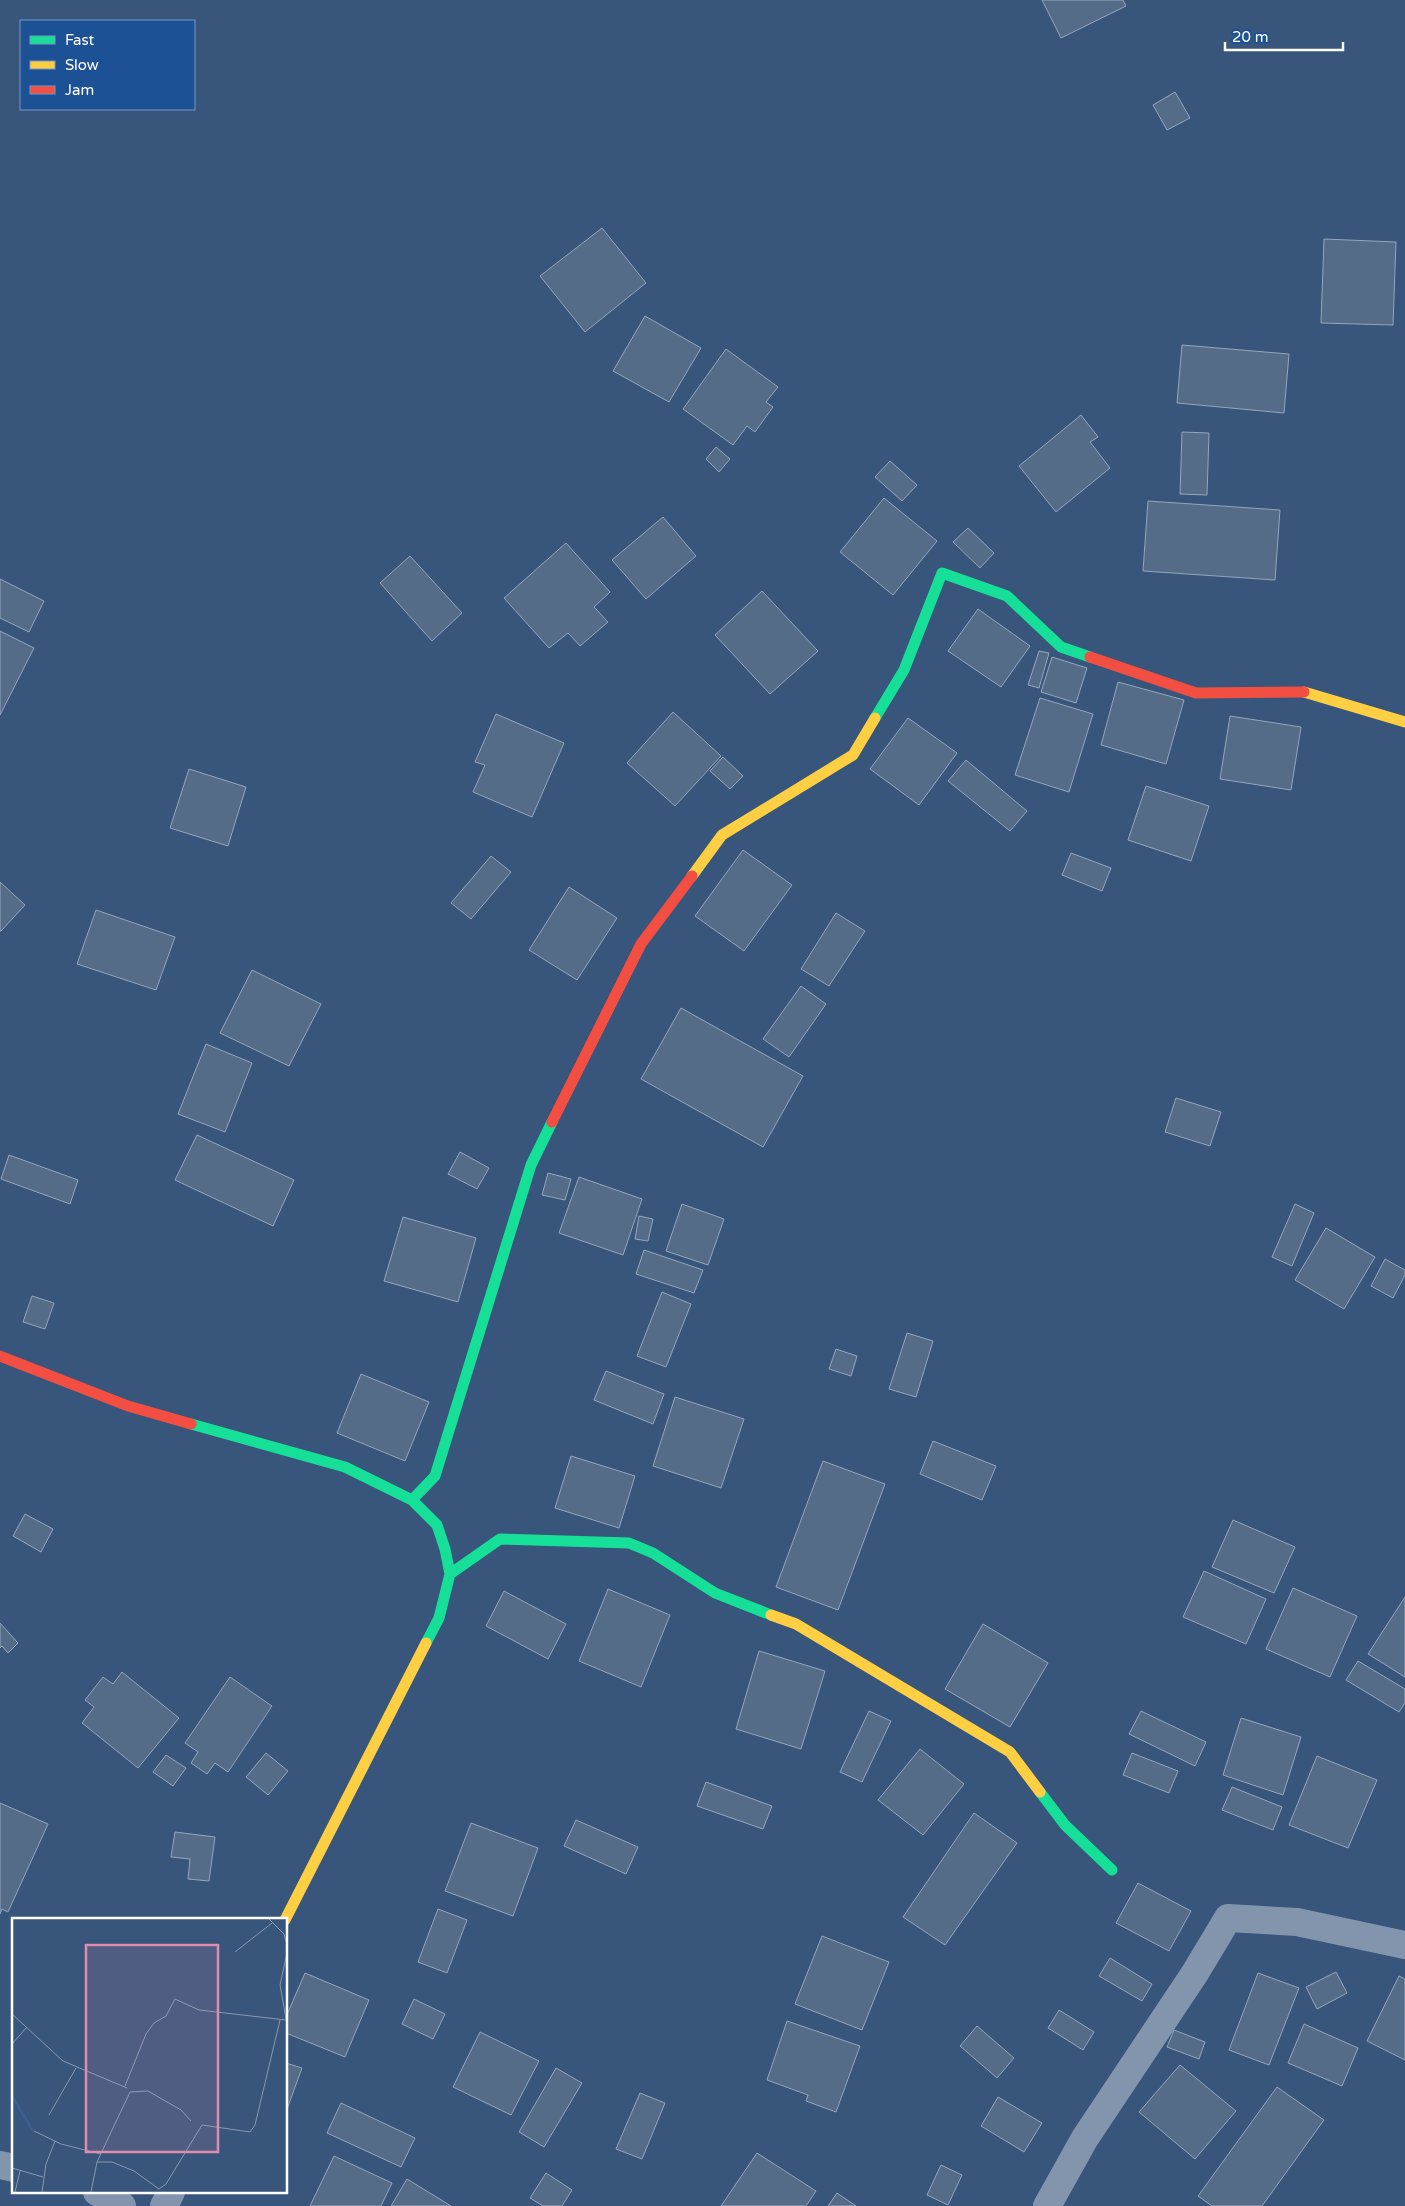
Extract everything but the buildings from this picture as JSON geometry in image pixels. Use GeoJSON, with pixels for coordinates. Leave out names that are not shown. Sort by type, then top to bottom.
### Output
{"type":"FeatureCollection","features":[{"type":"Feature","properties":{"kind":"street"},"geometry":{"type":"LineString","coordinates":[[412,1500],[435,1476],[531,1165],[641,944],[722,835],[853,755],[904,670],[942,573],[1007,596],[1061,647],[1196,693],[1300,691],[1405,722]]}},
{"type":"Feature","properties":{"kind":"street"},"geometry":{"type":"LineString","coordinates":[[0,1356],[128,1406],[345,1467],[412,1500],[437,1525],[445,1549],[450,1574],[439,1618],[286,1918]]}},
{"type":"Feature","properties":{"kind":"street"},"geometry":{"type":"LineString","coordinates":[[450,1574],[500,1539],[629,1543],[653,1553],[715,1593],[796,1624],[1010,1752],[1064,1825],[1112,1870]]}},
{"type":"Feature","properties":{"kind":"street"},"geometry":{"type":"LineString","coordinates":[[1047,2206],[1085,2138],[1195,1973],[1228,1918],[1297,1922],[1405,1945]]}},
{"type":"Feature","properties":{"kind":"street"},"geometry":{"type":"LineString","coordinates":[[101,2194],[122,2206]]}},
{"type":"Feature","properties":{"kind":"street"},"geometry":{"type":"LineString","coordinates":[[164,2206],[170,2194]]}},
{"type":"Feature","properties":{"kind":"traffic: fast"},"geometry":{"type":"LineString","coordinates":[[875,718],[904,670],[942,573],[1007,596],[1061,647],[1090,657]]}},
{"type":"Feature","properties":{"kind":"traffic: fast"},"geometry":{"type":"LineString","coordinates":[[412,1500],[435,1476],[531,1165],[552,1122]]}},
{"type":"Feature","properties":{"kind":"traffic: fast"},"geometry":{"type":"LineString","coordinates":[[191,1424],[345,1467],[412,1500],[437,1525],[445,1549],[450,1574],[439,1618],[426,1643]]}},
{"type":"Feature","properties":{"kind":"traffic: fast"},"geometry":{"type":"LineString","coordinates":[[450,1574],[500,1539],[629,1543],[653,1553],[715,1593],[771,1615]]}},
{"type":"Feature","properties":{"kind":"traffic: fast"},"geometry":{"type":"LineString","coordinates":[[1040,1792],[1065,1825],[1112,1870]]}},
{"type":"Feature","properties":{"kind":"traffic: slow"},"geometry":{"type":"LineString","coordinates":[[1304,692],[1405,722]]}},
{"type":"Feature","properties":{"kind":"traffic: slow"},"geometry":{"type":"LineString","coordinates":[[692,876],[722,835],[853,755],[875,718]]}},
{"type":"Feature","properties":{"kind":"traffic: slow"},"geometry":{"type":"LineString","coordinates":[[771,1615],[796,1624],[1010,1752],[1040,1792]]}},
{"type":"Feature","properties":{"kind":"traffic: slow"},"geometry":{"type":"LineString","coordinates":[[286,1918],[426,1643]]}},
{"type":"Feature","properties":{"kind":"traffic: jam"},"geometry":{"type":"LineString","coordinates":[[1090,657],[1196,693],[1304,692]]}},
{"type":"Feature","properties":{"kind":"traffic: jam"},"geometry":{"type":"LineString","coordinates":[[552,1122],[641,944],[692,876]]}},
{"type":"Feature","properties":{"kind":"traffic: jam"},"geometry":{"type":"LineString","coordinates":[[0,1356],[128,1406],[191,1424]]}}]}
